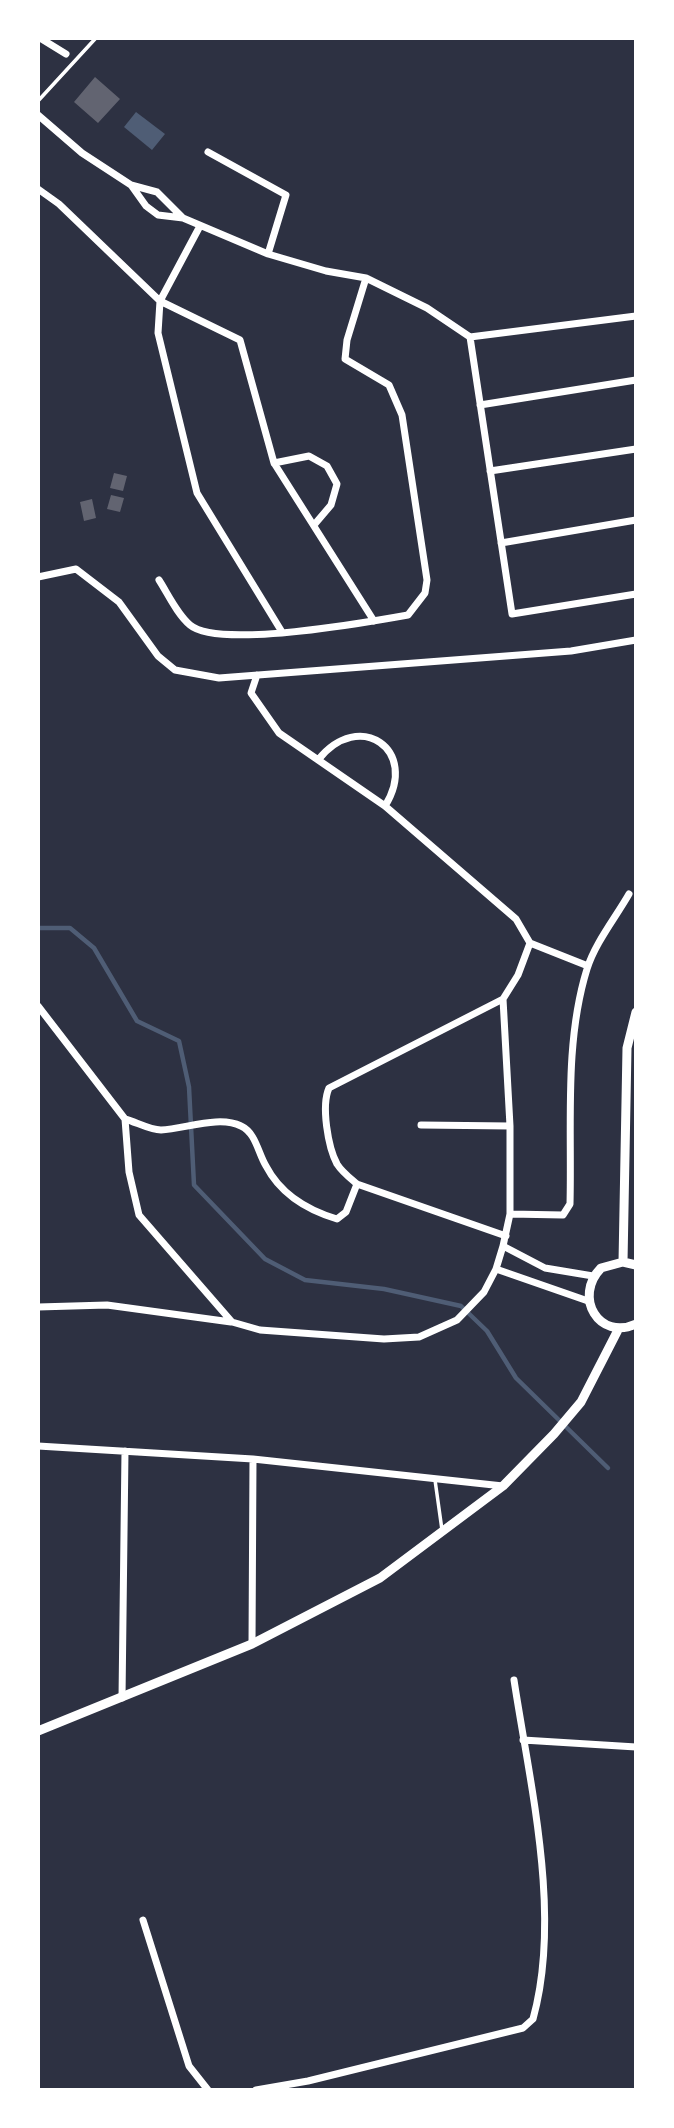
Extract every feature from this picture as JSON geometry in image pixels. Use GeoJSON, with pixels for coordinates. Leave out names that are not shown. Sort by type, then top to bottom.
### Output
{"type":"FeatureCollection","features":[{"type":"Feature","properties":{"kind":"street"},"geometry":{"type":"LineString","coordinates":[[40,38],[66,54]]}},
{"type":"Feature","properties":{"kind":"street"},"geometry":{"type":"LineString","coordinates":[[38,115],[82,153],[131,185],[157,192],[183,218]]}},
{"type":"Feature","properties":{"kind":"street"},"geometry":{"type":"LineString","coordinates":[[208,152],[286,195],[268,254]]}},
{"type":"Feature","properties":{"kind":"street"},"geometry":{"type":"LineString","coordinates":[[131,185],[146,206],[158,215],[183,218],[268,254],[326,271],[366,278],[428,307],[470,337],[635,316]]}},
{"type":"Feature","properties":{"kind":"street"},"geometry":{"type":"LineString","coordinates":[[38,189],[59,204],[160,301],[240,340],[274,463],[374,621]]}},
{"type":"Feature","properties":{"kind":"street"},"geometry":{"type":"LineString","coordinates":[[200,226],[160,301],[158,333],[197,493],[282,632]]}},
{"type":"Feature","properties":{"kind":"street"},"geometry":{"type":"LineString","coordinates":[[159,580],[190,625],[214,635],[282,632],[408,615],[425,593],[427,580],[402,415],[389,385],[345,359],[347,340],[366,278]]}},
{"type":"Feature","properties":{"kind":"street"},"geometry":{"type":"LineString","coordinates":[[470,337],[512,614],[635,594]]}},
{"type":"Feature","properties":{"kind":"street"},"geometry":{"type":"LineString","coordinates":[[480,405],[635,380]]}},
{"type":"Feature","properties":{"kind":"street"},"geometry":{"type":"LineString","coordinates":[[490,471],[635,449]]}},
{"type":"Feature","properties":{"kind":"street"},"geometry":{"type":"LineString","coordinates":[[274,463],[309,456],[327,466],[337,484],[331,505],[313,525]]}},
{"type":"Feature","properties":{"kind":"street"},"geometry":{"type":"LineString","coordinates":[[501,543],[635,520]]}},
{"type":"Feature","properties":{"kind":"street"},"geometry":{"type":"LineString","coordinates":[[38,577],[76,569],[97,582],[119,601],[158,656],[174,670],[219,678],[571,650],[635,640]]}},
{"type":"Feature","properties":{"kind":"street"},"geometry":{"type":"LineString","coordinates":[[257,675],[251,693],[279,733],[385,806],[516,919],[530,943],[588,966]]}},
{"type":"Feature","properties":{"kind":"street"},"geometry":{"type":"LineString","coordinates":[[318,760],[331,744],[350,736],[371,738],[388,749],[397,768],[396,788],[385,806]]}},
{"type":"Feature","properties":{"kind":"street"},"geometry":{"type":"LineString","coordinates":[[510,1214],[563,1214],[570,1204],[573,1049],[578,1006],[588,966],[632,892]]}},
{"type":"Feature","properties":{"kind":"street"},"geometry":{"type":"LineString","coordinates":[[506,1236],[357,1184],[339,1167],[333,1154],[325,1098],[329,1088],[503,999],[518,975],[530,943]]}},
{"type":"Feature","properties":{"kind":"street"},"geometry":{"type":"LineString","coordinates":[[38,1307],[107,1305],[232,1322],[260,1330],[384,1339],[419,1337],[457,1320],[484,1292],[496,1269],[510,1214],[510,1126],[503,999]]}},
{"type":"Feature","properties":{"kind":"street"},"geometry":{"type":"LineString","coordinates":[[39,1008],[125,1119],[129,1172],[139,1215],[232,1322]]}},
{"type":"Feature","properties":{"kind":"street"},"geometry":{"type":"LineString","coordinates":[[623,1262],[627,1048],[635,1012]]}},
{"type":"Feature","properties":{"kind":"street"},"geometry":{"type":"LineString","coordinates":[[125,1119],[158,1130],[229,1122],[241,1126],[250,1132],[267,1168],[290,1197],[312,1212],[337,1219],[346,1212],[357,1184]]}},
{"type":"Feature","properties":{"kind":"street"},"geometry":{"type":"LineString","coordinates":[[421,1125],[510,1126]]}},
{"type":"Feature","properties":{"kind":"street"},"geometry":{"type":"LineString","coordinates":[[503,1246],[545,1268],[593,1276],[612,1263],[635,1265]]}},
{"type":"Feature","properties":{"kind":"street"},"geometry":{"type":"LineString","coordinates":[[496,1269],[588,1301]]}},
{"type":"Feature","properties":{"kind":"street"},"geometry":{"type":"LineString","coordinates":[[593,1276],[588,1301],[594,1314],[605,1324],[619,1328],[635,1324]]}},
{"type":"Feature","properties":{"kind":"street"},"geometry":{"type":"LineString","coordinates":[[38,1731],[252,1644],[333,1605],[380,1578],[503,1486],[581,1402],[619,1328]]}},
{"type":"Feature","properties":{"kind":"street"},"geometry":{"type":"LineString","coordinates":[[38,1446],[253,1459],[503,1486]]}},
{"type":"Feature","properties":{"kind":"street"},"geometry":{"type":"LineString","coordinates":[[122,1698],[125,1451]]}},
{"type":"Feature","properties":{"kind":"street"},"geometry":{"type":"LineString","coordinates":[[252,1644],[253,1459]]}},
{"type":"Feature","properties":{"kind":"street"},"geometry":{"type":"LineString","coordinates":[[256,2090],[321,2078],[523,2028],[530,2022],[539,1986],[544,1938],[540,1863],[514,1680]]}},
{"type":"Feature","properties":{"kind":"street"},"geometry":{"type":"LineString","coordinates":[[523,1740],[635,1747]]}},
{"type":"Feature","properties":{"kind":"street"},"geometry":{"type":"LineString","coordinates":[[143,1920],[189,2066],[208,2090]]}},
{"type":"Feature","properties":{"kind":"lane"},"geometry":{"type":"LineString","coordinates":[[38,101],[95,39]]}},
{"type":"Feature","properties":{"kind":"lane"},"geometry":{"type":"LineString","coordinates":[[435,1478],[442,1530]]}},
{"type":"Feature","properties":{"kind":"water"},"geometry":{"type":"Polygon","coordinates":[[[136,112],[165,134],[152,150],[124,127],[136,112]]]}},
{"type":"Feature","properties":{"kind":"building"},"geometry":{"type":"Polygon","coordinates":[[[95,77],[120,99],[98,123],[74,102],[95,77]]]}},
{"type":"Feature","properties":{"kind":"building"},"geometry":{"type":"Polygon","coordinates":[[[114,473],[127,476],[123,491],[110,488],[114,473]]]}},
{"type":"Feature","properties":{"kind":"building"},"geometry":{"type":"Polygon","coordinates":[[[111,495],[124,498],[120,512],[107,509],[111,495]]]}},
{"type":"Feature","properties":{"kind":"building"},"geometry":{"type":"Polygon","coordinates":[[[92,499],[96,518],[84,521],[80,502],[92,499]]]}},
{"type":"Feature","properties":{"kind":"waterway"},"geometry":{"type":"LineString","coordinates":[[38,928],[70,928],[94,948],[137,1021],[179,1041],[189,1087],[194,1185],[265,1259],[305,1280],[384,1289],[461,1306],[487,1331],[516,1378],[608,1468]]}}]}
